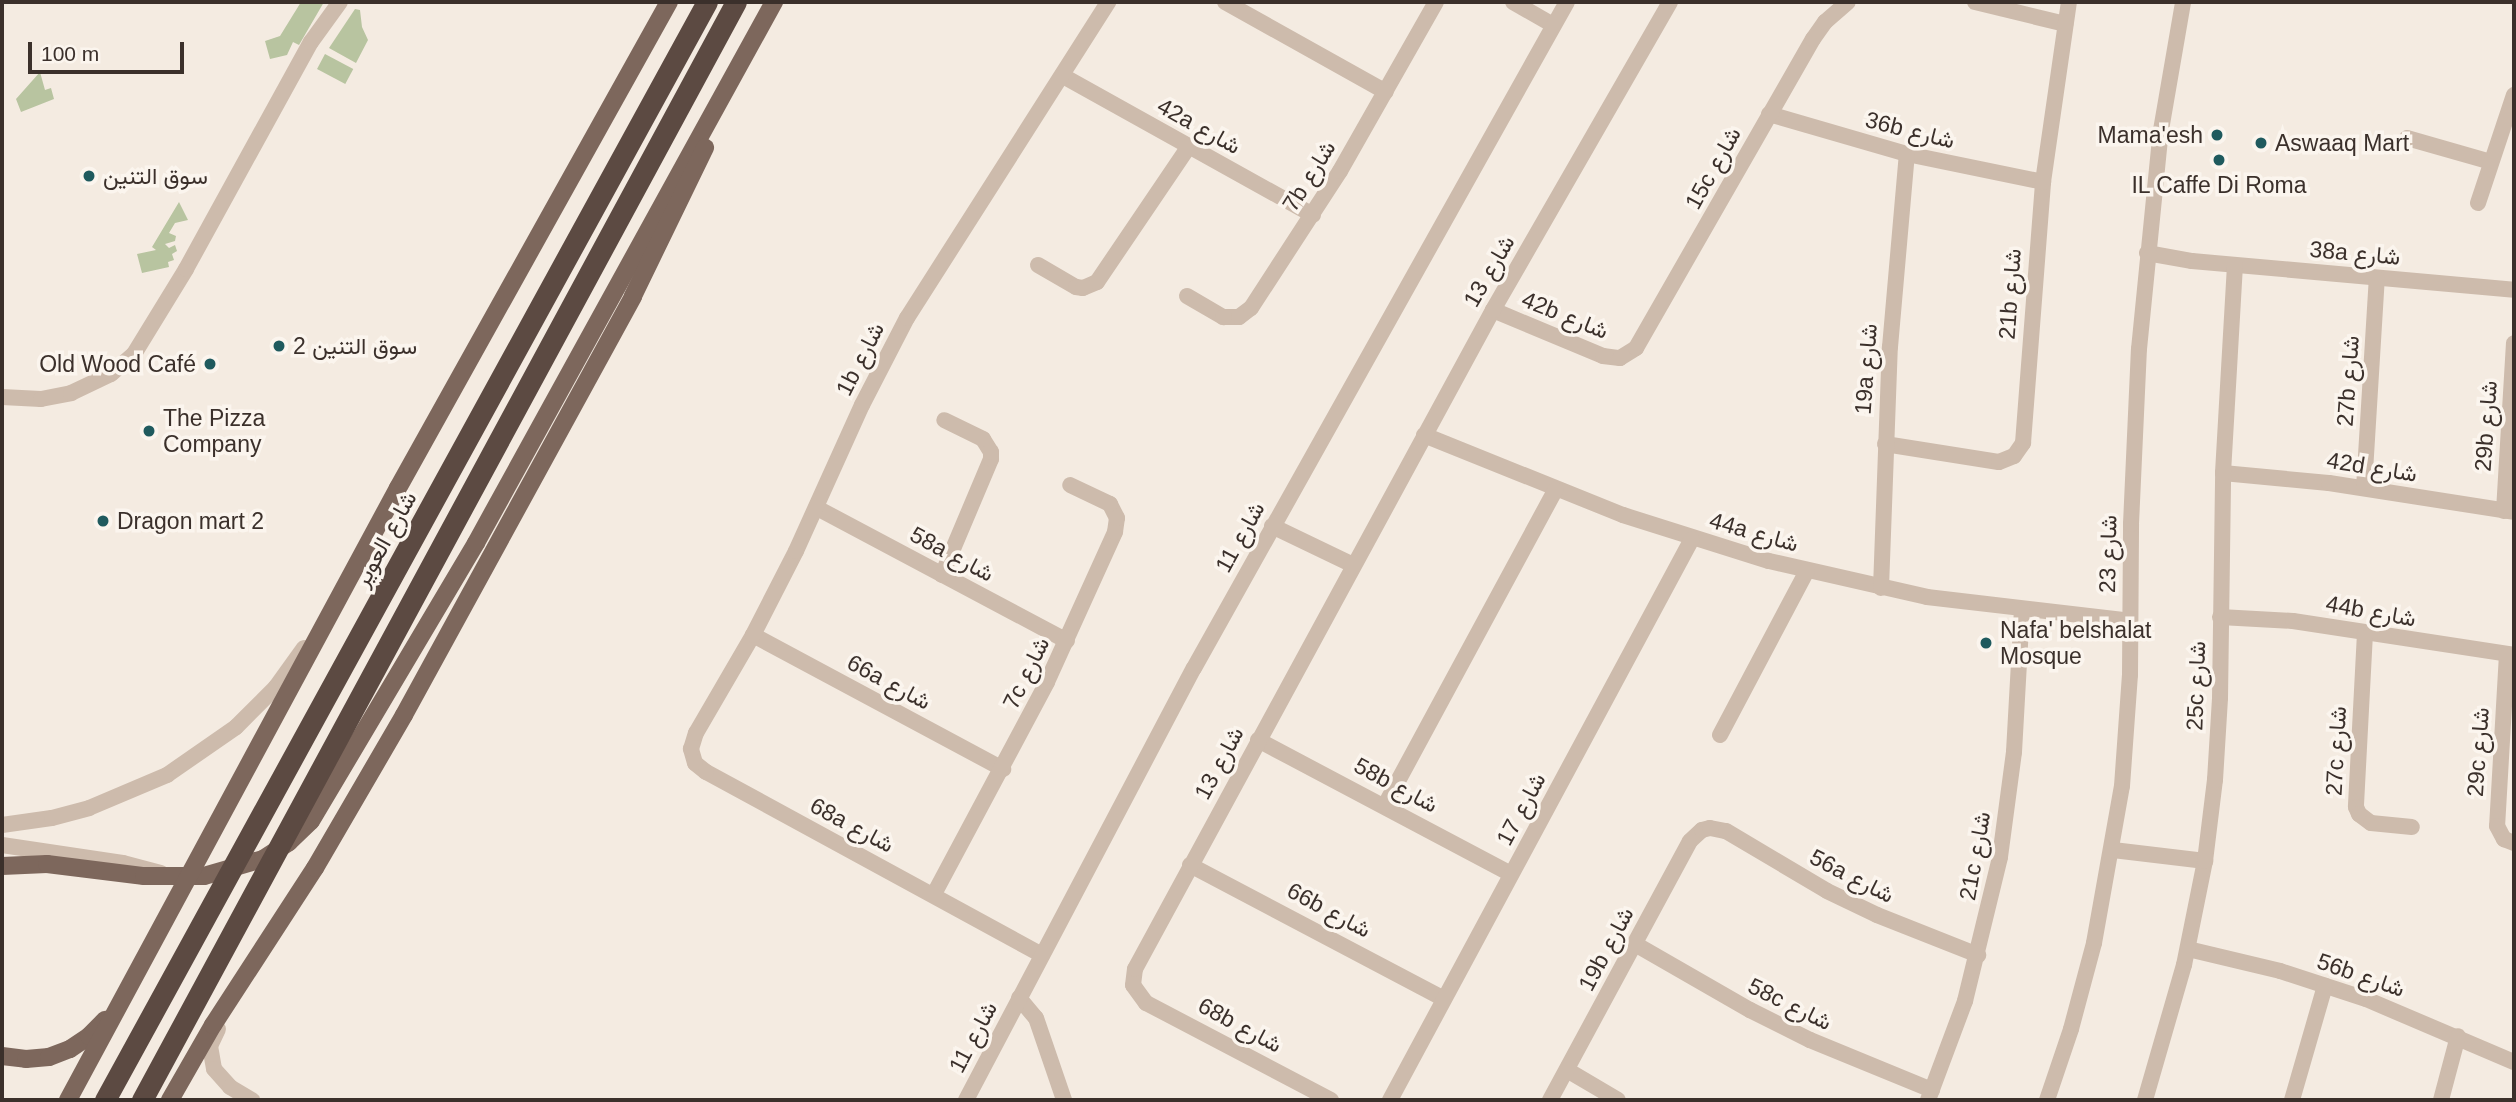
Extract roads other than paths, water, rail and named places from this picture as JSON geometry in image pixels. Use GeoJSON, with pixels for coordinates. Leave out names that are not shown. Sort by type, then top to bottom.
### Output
{"type":"FeatureCollection","features":[{"type":"Feature","properties":{"kind":"highway","name":"شارع العوير"},"geometry":{"type":"LineString","coordinates":[[105,1100],[707,2]]}},
{"type":"Feature","properties":{"kind":"highway"},"geometry":{"type":"LineString","coordinates":[[142,1100],[736,2]]}},
{"type":"Feature","properties":{"kind":"main road"},"geometry":{"type":"LineString","coordinates":[[68,1100],[343,592],[668,2]]}},
{"type":"Feature","properties":{"kind":"main road"},"geometry":{"type":"LineString","coordinates":[[2,866],[47,864],[173,876],[204,876],[263,859],[289,842],[311,821],[329,796],[476,543],[772,5]]}},
{"type":"Feature","properties":{"kind":"main road"},"geometry":{"type":"LineString","coordinates":[[170,1100],[213,1024],[245,979],[315,868],[404,715],[633,296],[772,5]]}},
{"type":"Feature","properties":{"kind":"main road"},"geometry":{"type":"LineString","coordinates":[[2,1056],[26,1059],[49,1057],[70,1049],[89,1037],[105,1020],[135,977]]}},
{"type":"Feature","properties":{"kind":"street"},"geometry":{"type":"LineString","coordinates":[[2,397],[41,399],[71,393],[105,378],[134,354],[186,269],[303,56],[340,2]]}},
{"type":"Feature","properties":{"kind":"street","name":"1b شارع"},"geometry":{"type":"LineString","coordinates":[[692,757],[696,733],[753,635],[817,508],[862,405],[907,318],[1108,2]]}},
{"type":"Feature","properties":{"kind":"street"},"geometry":{"type":"LineString","coordinates":[[1225,2],[1386,92]]}},
{"type":"Feature","properties":{"kind":"street","name":"7b شارع"},"geometry":{"type":"LineString","coordinates":[[1187,296],[1223,317],[1239,317],[1246,313],[1313,215],[1436,2]]}},
{"type":"Feature","properties":{"kind":"street"},"geometry":{"type":"LineString","coordinates":[[1513,2],[1555,21]]}},
{"type":"Feature","properties":{"kind":"street"},"geometry":{"type":"LineString","coordinates":[[1521,2],[1555,21]]}},
{"type":"Feature","properties":{"kind":"street","name":"شارع 11"},"geometry":{"type":"LineString","coordinates":[[966,1100],[1274,522],[1567,2]]}},
{"type":"Feature","properties":{"kind":"street","name":"شارع 13"},"geometry":{"type":"LineString","coordinates":[[1133,985],[1139,962],[1424,435],[1670,2]]}},
{"type":"Feature","properties":{"kind":"street","name":"15c شارع"},"geometry":{"type":"LineString","coordinates":[[1620,358],[1641,341],[1813,38],[1825,22],[1848,2]]}},
{"type":"Feature","properties":{"kind":"street"},"geometry":{"type":"LineString","coordinates":[[1975,2],[2065,24]]}},
{"type":"Feature","properties":{"kind":"street","name":"21b شارع"},"geometry":{"type":"LineString","coordinates":[[1885,444],[1992,462],[2007,460],[2019,450],[2024,435],[2043,182],[2069,2]]}},
{"type":"Feature","properties":{"kind":"street","name":"شارع 23"},"geometry":{"type":"LineString","coordinates":[[2047,1100],[2084,984],[2114,846],[2127,730],[2134,432],[2147,258],[2161,130],[2183,2]]}},
{"type":"Feature","properties":{"kind":"street","name":"42a شارع"},"geometry":{"type":"LineString","coordinates":[[1063,76],[1313,215]]}},
{"type":"Feature","properties":{"kind":"street"},"geometry":{"type":"LineString","coordinates":[[2478,203],[2514,95]]}},
{"type":"Feature","properties":{"kind":"street","name":"36b شارع"},"geometry":{"type":"LineString","coordinates":[[1769,114],[1907,154],[2043,182]]}},
{"type":"Feature","properties":{"kind":"street"},"geometry":{"type":"LineString","coordinates":[[2407,138],[2491,162]]}},
{"type":"Feature","properties":{"kind":"street"},"geometry":{"type":"LineString","coordinates":[[1038,265],[1076,286],[1083,288],[1097,282],[1189,146]]}},
{"type":"Feature","properties":{"kind":"street","name":"19a شارع"},"geometry":{"type":"LineString","coordinates":[[1881,588],[1885,444],[1907,154]]}},
{"type":"Feature","properties":{"kind":"street","name":"38a شارع"},"geometry":{"type":"LineString","coordinates":[[2147,258],[2514,290]]}},
{"type":"Feature","properties":{"kind":"street","name":"25c شارع"},"geometry":{"type":"LineString","coordinates":[[2144,1100],[2188,949],[2205,861],[2215,780],[2223,472],[2235,265]]}},
{"type":"Feature","properties":{"kind":"street","name":"27b شارع"},"geometry":{"type":"LineString","coordinates":[[2364,488],[2377,278]]}},
{"type":"Feature","properties":{"kind":"street","name":"42b شارع"},"geometry":{"type":"LineString","coordinates":[[1493,310],[1594,354],[1620,358]]}},
{"type":"Feature","properties":{"kind":"street","name":"29b شارع"},"geometry":{"type":"LineString","coordinates":[[2509,512],[2514,343]]}},
{"type":"Feature","properties":{"kind":"street"},"geometry":{"type":"LineString","coordinates":[[942,575],[990,459],[990,452],[983,439],[944,420]]}},
{"type":"Feature","properties":{"kind":"street","name":"44a شارع"},"geometry":{"type":"LineString","coordinates":[[1424,435],[1555,490],[1692,539],[1807,571],[1881,588],[2022,610],[2086,616],[2130,616]]}},
{"type":"Feature","properties":{"kind":"street","name":"42d شارع"},"geometry":{"type":"LineString","coordinates":[[2223,472],[2364,488],[2509,512]]}},
{"type":"Feature","properties":{"kind":"street","name":"7c شارع"},"geometry":{"type":"LineString","coordinates":[[934,894],[1003,769],[1067,641],[1117,525],[1115,510],[1110,505],[1070,485]]}},
{"type":"Feature","properties":{"kind":"street"},"geometry":{"type":"LineString","coordinates":[[1385,804],[1555,490]]}},
{"type":"Feature","properties":{"kind":"street","name":"58a شارع"},"geometry":{"type":"LineString","coordinates":[[817,508],[1067,641]]}},
{"type":"Feature","properties":{"kind":"street"},"geometry":{"type":"LineString","coordinates":[[1274,522],[1353,565]]}},
{"type":"Feature","properties":{"kind":"street","name":"شارع 17"},"geometry":{"type":"LineString","coordinates":[[1390,1100],[1692,539]]}},
{"type":"Feature","properties":{"kind":"street"},"geometry":{"type":"LineString","coordinates":[[1720,735],[1807,571]]}},
{"type":"Feature","properties":{"kind":"street"},"geometry":{"type":"LineString","coordinates":[[2,825],[52,818],[107,802],[191,760],[236,726],[276,687],[330,606],[343,592]]}},
{"type":"Feature","properties":{"kind":"street","name":"21c شارع"},"geometry":{"type":"LineString","coordinates":[[1930,1095],[1978,955],[2008,804],[2022,610]]}},
{"type":"Feature","properties":{"kind":"street","name":"44b شارع"},"geometry":{"type":"LineString","coordinates":[[2220,617],[2293,621],[2511,655]]}},
{"type":"Feature","properties":{"kind":"street","name":"27c شارع"},"geometry":{"type":"LineString","coordinates":[[2365,633],[2356,807],[2359,814],[2371,823],[2412,827]]}},
{"type":"Feature","properties":{"kind":"street","name":"66a شارع"},"geometry":{"type":"LineString","coordinates":[[753,635],[1003,769]]}},
{"type":"Feature","properties":{"kind":"street","name":"29c شارع"},"geometry":{"type":"LineString","coordinates":[[2511,655],[2497,825],[2504,839],[2514,843]]}},
{"type":"Feature","properties":{"kind":"street","name":"58b شارع"},"geometry":{"type":"LineString","coordinates":[[1258,740],[1385,804],[1511,874]]}},
{"type":"Feature","properties":{"kind":"street","name":"68a شارع"},"geometry":{"type":"LineString","coordinates":[[692,757],[706,772],[1044,952]]}},
{"type":"Feature","properties":{"kind":"street","name":"56a شارع"},"geometry":{"type":"LineString","coordinates":[[1710,828],[1726,831],[1815,884],[1877,915],[1978,955]]}},
{"type":"Feature","properties":{"kind":"street","name":"19b شارع"},"geometry":{"type":"LineString","coordinates":[[1550,1100],[1690,841],[1710,828]]}},
{"type":"Feature","properties":{"kind":"street"},"geometry":{"type":"LineString","coordinates":[[2,845],[123,863],[173,876]]}},
{"type":"Feature","properties":{"kind":"street"},"geometry":{"type":"LineString","coordinates":[[2114,846],[2205,861]]}},
{"type":"Feature","properties":{"kind":"street","name":"66b شارع"},"geometry":{"type":"LineString","coordinates":[[1191,865],[1444,999]]}},
{"type":"Feature","properties":{"kind":"street","name":"58c شارع"},"geometry":{"type":"LineString","coordinates":[[1635,944],[1738,1004],[1930,1095]]}},
{"type":"Feature","properties":{"kind":"street","name":"56b شارع"},"geometry":{"type":"LineString","coordinates":[[2188,949],[2325,986],[2458,1036],[2514,1062]]}},
{"type":"Feature","properties":{"kind":"street"},"geometry":{"type":"LineString","coordinates":[[245,979],[214,1037],[211,1058],[221,1079],[252,1100]]}},
{"type":"Feature","properties":{"kind":"street","name":"68b شارع"},"geometry":{"type":"LineString","coordinates":[[1133,985],[1146,1003],[1331,1100]]}},
{"type":"Feature","properties":{"kind":"street"},"geometry":{"type":"LineString","coordinates":[[2292,1100],[2325,986]]}},
{"type":"Feature","properties":{"kind":"street"},"geometry":{"type":"LineString","coordinates":[[1020,998],[1036,1018],[1064,1100]]}},
{"type":"Feature","properties":{"kind":"street"},"geometry":{"type":"LineString","coordinates":[[2441,1100],[2458,1036]]}},
{"type":"Feature","properties":{"kind":"street"},"geometry":{"type":"LineString","coordinates":[[1567,1070],[1618,1100]]}},
{"type":"Feature","properties":{"kind":"place","name":"Mama'esh"},"geometry":{"type":"Point","coordinates":[2217,135]}},
{"type":"Feature","properties":{"kind":"place","name":"Aswaaq Mart"},"geometry":{"type":"Point","coordinates":[2261,143]}},
{"type":"Feature","properties":{"kind":"place","name":"IL Caffe Di Roma"},"geometry":{"type":"Point","coordinates":[2219,160]}},
{"type":"Feature","properties":{"kind":"place","name":"سوق التنين"},"geometry":{"type":"Point","coordinates":[89,176]}},
{"type":"Feature","properties":{"kind":"place","name":"سوق التنين 2"},"geometry":{"type":"Point","coordinates":[279,346]}},
{"type":"Feature","properties":{"kind":"place","name":"Old Wood Café"},"geometry":{"type":"Point","coordinates":[210,364]}},
{"type":"Feature","properties":{"kind":"place","name":"The Pizza Company"},"geometry":{"type":"Point","coordinates":[149,431]}},
{"type":"Feature","properties":{"kind":"place","name":"Dragon mart 2"},"geometry":{"type":"Point","coordinates":[103,521]}},
{"type":"Feature","properties":{"kind":"place","name":"Nafa' belshalat Mosque"},"geometry":{"type":"Point","coordinates":[1986,643]}}]}
